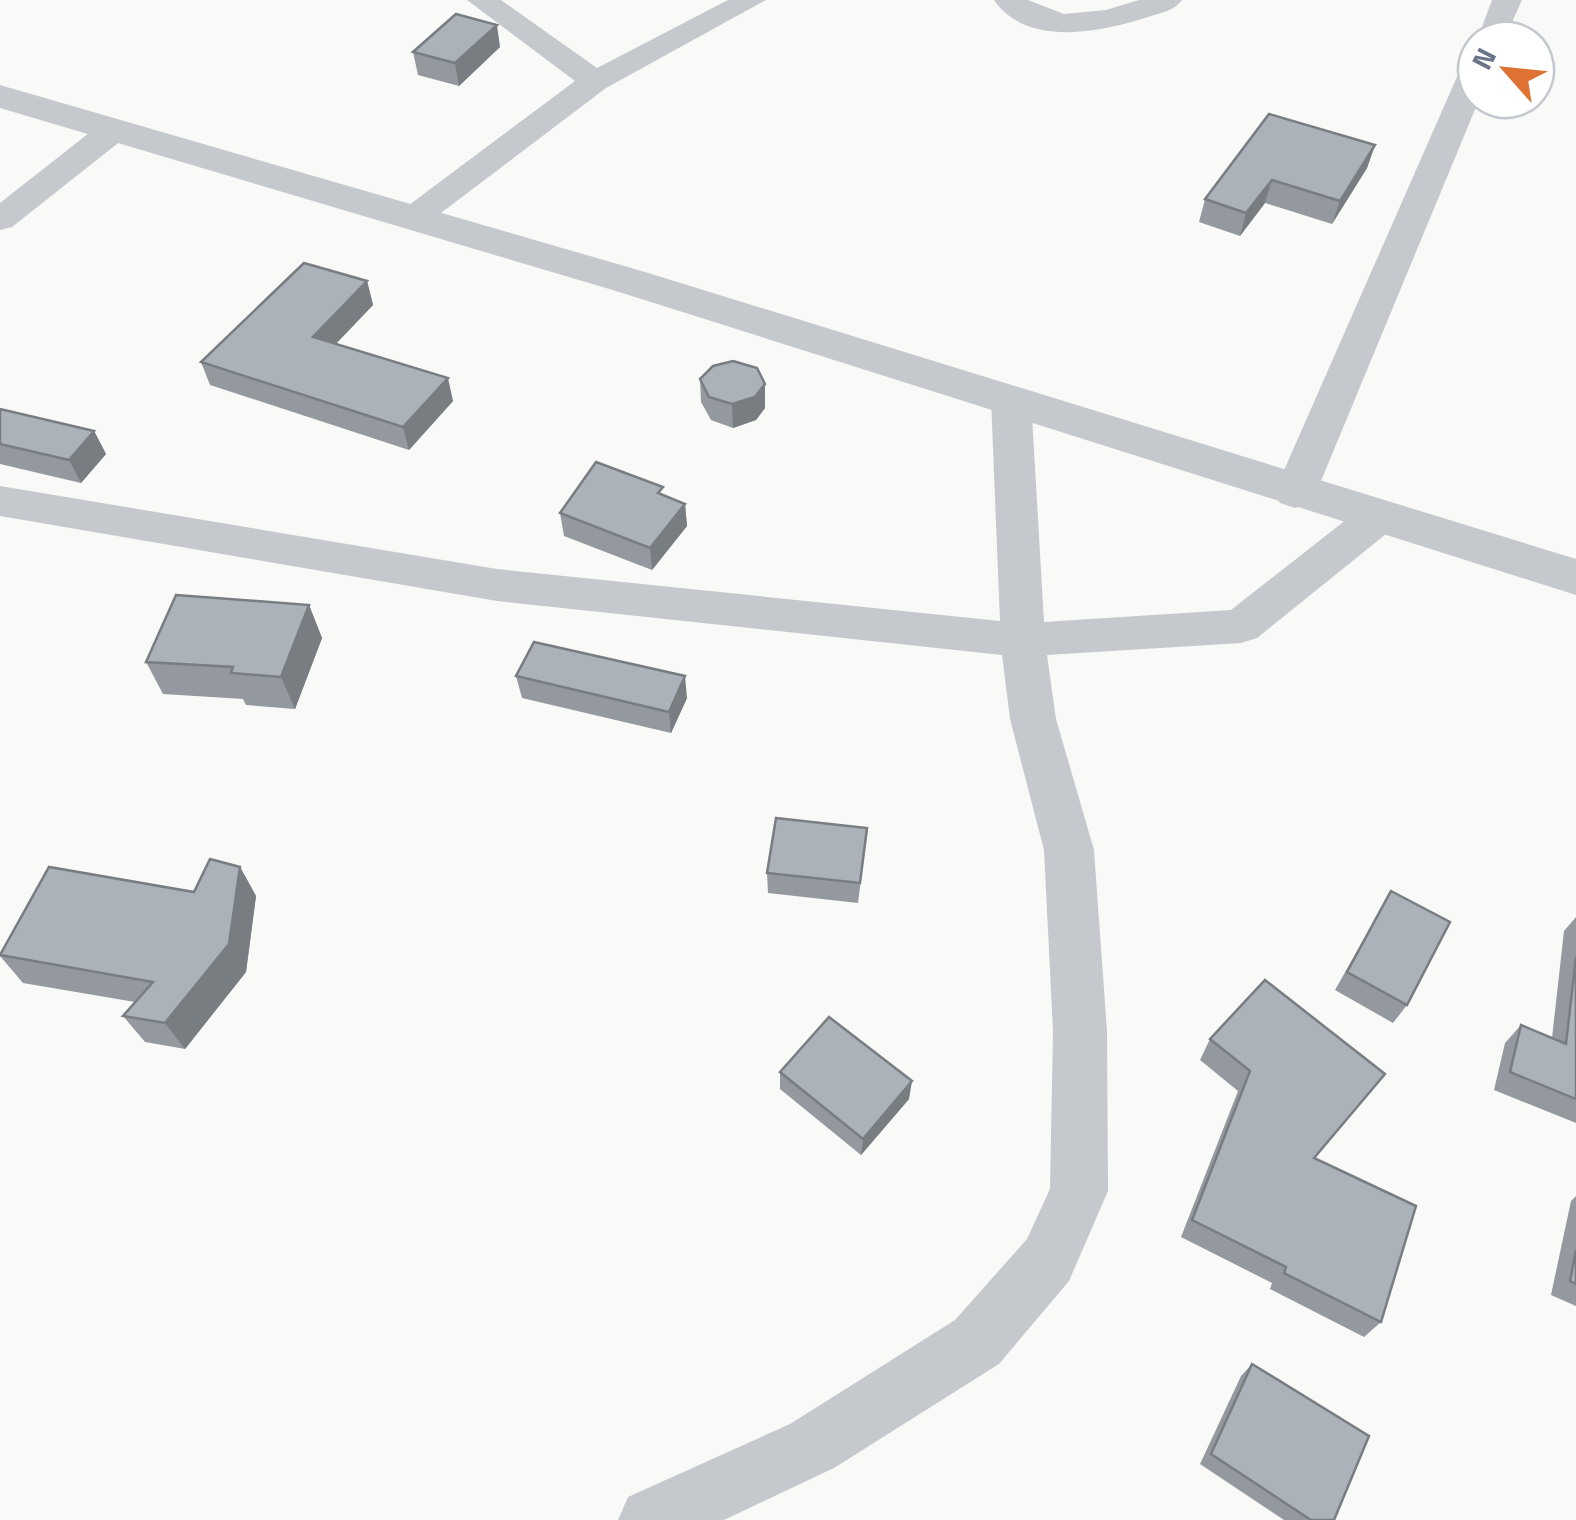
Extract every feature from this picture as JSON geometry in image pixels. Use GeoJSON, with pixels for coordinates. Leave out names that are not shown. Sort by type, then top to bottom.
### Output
{"type":"FeatureCollection","features":[{"type":"Feature","properties":{"kind":"street"},"geometry":{"type":"LineString","coordinates":[[482,0],[595,81]]}},
{"type":"Feature","properties":{"kind":"street"},"geometry":{"type":"LineString","coordinates":[[413,218],[595,81],[750,0]]}},
{"type":"Feature","properties":{"kind":"street"},"geometry":{"type":"LineString","coordinates":[[1008,0],[1030,17],[1067,22],[1108,18],[1166,0]]}},
{"type":"Feature","properties":{"kind":"street"},"geometry":{"type":"LineString","coordinates":[[0,96],[1011,400],[1376,520],[1576,577]]}},
{"type":"Feature","properties":{"kind":"street"},"geometry":{"type":"LineString","coordinates":[[1294,492],[1456,116]]}},
{"type":"Feature","properties":{"kind":"street"},"geometry":{"type":"LineString","coordinates":[[0,220],[115,129]]}},
{"type":"Feature","properties":{"kind":"street"},"geometry":{"type":"LineString","coordinates":[[651,1520],[812,1446],[977,1342],[1048,1260],[1079,1191],[1080,1032],[1069,850],[1034,718],[1023,640],[1011,400]]}},
{"type":"Feature","properties":{"kind":"street"},"geometry":{"type":"LineString","coordinates":[[0,502],[497,585],[1023,640],[1241,626],[1376,520]]}},
{"type":"Feature","properties":{"kind":"building"},"geometry":{"type":"Polygon","coordinates":[[[456,14],[497,25],[455,63],[413,52],[456,14]]]}},
{"type":"Feature","properties":{"kind":"building"},"geometry":{"type":"Polygon","coordinates":[[[1269,114],[1375,145],[1340,201],[1272,180],[1246,213],[1205,199],[1269,114]]]}},
{"type":"Feature","properties":{"kind":"building"},"geometry":{"type":"Polygon","coordinates":[[[304,263],[367,281],[313,337],[448,378],[403,427],[201,362],[304,263]]]}},
{"type":"Feature","properties":{"kind":"building"},"geometry":{"type":"Polygon","coordinates":[[[733,361],[757,368],[765,384],[755,397],[732,404],[709,397],[700,379],[713,366],[733,361]]]}},
{"type":"Feature","properties":{"kind":"building"},"geometry":{"type":"Polygon","coordinates":[[[0,409],[94,431],[69,460],[0,444],[0,409]]]}},
{"type":"Feature","properties":{"kind":"building"},"geometry":{"type":"Polygon","coordinates":[[[596,462],[663,487],[658,493],[685,504],[650,548],[560,513],[596,462]]]}},
{"type":"Feature","properties":{"kind":"building"},"geometry":{"type":"Polygon","coordinates":[[[176,595],[309,605],[281,677],[231,673],[233,667],[146,662],[176,595]]]}},
{"type":"Feature","properties":{"kind":"building"},"geometry":{"type":"Polygon","coordinates":[[[534,642],[685,676],[669,712],[516,676],[534,642]]]}},
{"type":"Feature","properties":{"kind":"building"},"geometry":{"type":"Polygon","coordinates":[[[776,818],[867,828],[860,883],[767,873],[776,818]]]}},
{"type":"Feature","properties":{"kind":"building"},"geometry":{"type":"Polygon","coordinates":[[[210,859],[240,867],[229,944],[165,1023],[123,1016],[153,982],[0,955],[49,867],[194,892],[210,859]]]}},
{"type":"Feature","properties":{"kind":"building"},"geometry":{"type":"Polygon","coordinates":[[[1391,891],[1450,922],[1407,1005],[1347,972],[1391,891]]]}},
{"type":"Feature","properties":{"kind":"building"},"geometry":{"type":"Polygon","coordinates":[[[1576,957],[1576,1099],[1510,1072],[1521,1025],[1566,1044],[1576,957]]]}},
{"type":"Feature","properties":{"kind":"building"},"geometry":{"type":"Polygon","coordinates":[[[1265,980],[1385,1074],[1314,1158],[1416,1206],[1381,1322],[1284,1273],[1286,1267],[1192,1220],[1250,1071],[1210,1039],[1265,980]]]}},
{"type":"Feature","properties":{"kind":"building"},"geometry":{"type":"Polygon","coordinates":[[[829,1017],[912,1081],[863,1139],[780,1072],[829,1017]]]}},
{"type":"Feature","properties":{"kind":"building"},"geometry":{"type":"Polygon","coordinates":[[[1576,1250],[1576,1284],[1570,1281],[1576,1250]]]}},
{"type":"Feature","properties":{"kind":"building"},"geometry":{"type":"Polygon","coordinates":[[[1252,1364],[1369,1436],[1334,1520],[1311,1520],[1211,1454],[1252,1364]]]}}]}
